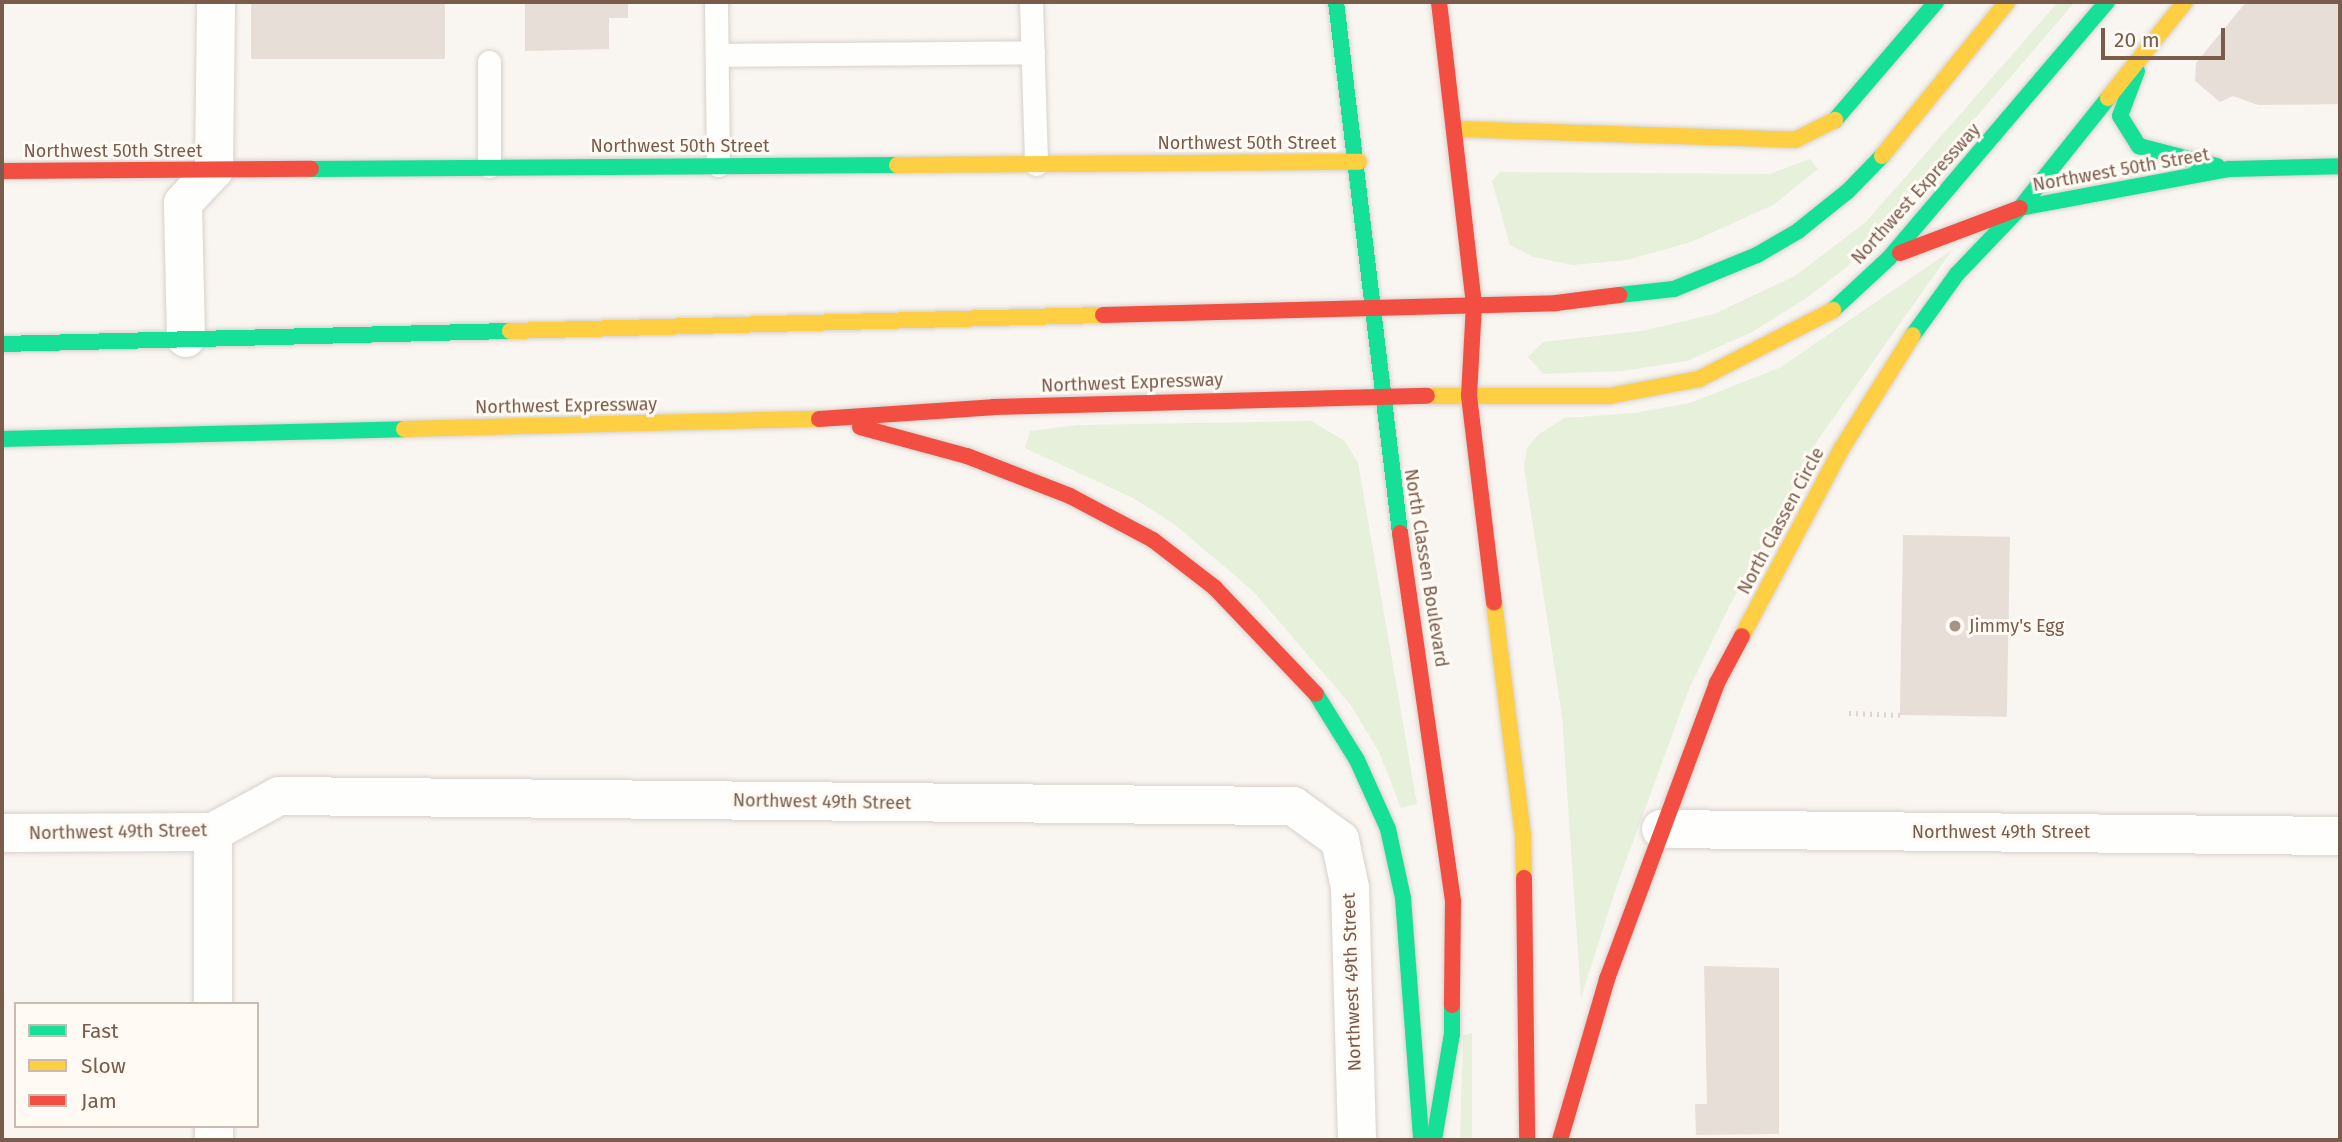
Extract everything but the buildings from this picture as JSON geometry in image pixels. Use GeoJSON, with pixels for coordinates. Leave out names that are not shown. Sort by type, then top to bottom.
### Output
{"type":"FeatureCollection","features":[{"type":"Feature","properties":{"kind":"main road","name":"North Classen Boulevard"},"geometry":{"type":"LineString","coordinates":[[1336,2],[1376,306],[1381,396],[1453,901],[1452,1034],[1434,1140]]}},
{"type":"Feature","properties":{"kind":"main road"},"geometry":{"type":"LineString","coordinates":[[1438,2],[1475,304],[1469,396],[1523,834],[1527,1140]]}},
{"type":"Feature","properties":{"kind":"main road"},"geometry":{"type":"LineString","coordinates":[[2,344],[1568,302],[1674,289],[1756,255],[1798,231],[1848,191],[1904,133],[2007,2]]}},
{"type":"Feature","properties":{"kind":"main road","name":"Northwest Expressway"},"geometry":{"type":"LineString","coordinates":[[2,439],[831,419],[993,407],[1381,396],[1609,396],[1699,379],[1828,314],[1889,258],[2107,2]]}},
{"type":"Feature","properties":{"kind":"main road","name":"North Classen Circle"},"geometry":{"type":"LineString","coordinates":[[1560,1140],[1607,979],[1717,683],[1842,448],[1917,329],[1957,274],[2020,208],[2148,43],[2185,2]]}},
{"type":"Feature","properties":{"kind":"main road"},"geometry":{"type":"LineString","coordinates":[[1454,129],[1795,140],[1831,124],[1927,5]]}},
{"type":"Feature","properties":{"kind":"main road","name":"Northwest 50th Street"},"geometry":{"type":"LineString","coordinates":[[2148,43],[2120,116],[2139,146],[2229,169]]}},
{"type":"Feature","properties":{"kind":"main road","name":"Northwest 50th Street"},"geometry":{"type":"LineString","coordinates":[[2,171],[1359,162]]}},
{"type":"Feature","properties":{"kind":"main road","name":"Northwest 50th Street"},"geometry":{"type":"LineString","coordinates":[[1889,258],[1949,231],[2020,208],[2229,169],[2340,166]]}},
{"type":"Feature","properties":{"kind":"main road"},"geometry":{"type":"LineString","coordinates":[[831,419],[967,456],[1070,495],[1153,540],[1224,596],[1316,694],[1357,760],[1388,829],[1404,898],[1410,1039],[1421,1140]]}},
{"type":"Feature","properties":{"kind":"street"},"geometry":{"type":"LineString","coordinates":[[186,338],[183,202],[214,170],[216,2]]}},
{"type":"Feature","properties":{"kind":"street","name":"Northwest 49th Street"},"geometry":{"type":"LineString","coordinates":[[2,833],[213,832],[279,796],[1293,806],[1340,840],[1350,888],[1357,1140]]}},
{"type":"Feature","properties":{"kind":"street","name":"Northwest 49th Street"},"geometry":{"type":"LineString","coordinates":[[1661,829],[2340,836]]}},
{"type":"Feature","properties":{"kind":"street"},"geometry":{"type":"LineString","coordinates":[[213,832],[213,1002]]}},
{"type":"Feature","properties":{"kind":"lane"},"geometry":{"type":"LineString","coordinates":[[716,2],[718,165]]}},
{"type":"Feature","properties":{"kind":"lane"},"geometry":{"type":"LineString","coordinates":[[1031,2],[1036,163]]}},
{"type":"Feature","properties":{"kind":"lane"},"geometry":{"type":"LineString","coordinates":[[717,55],[1033,52]]}},
{"type":"Feature","properties":{"kind":"lane"},"geometry":{"type":"LineString","coordinates":[[488,62],[488,166]]}},
{"type":"Feature","properties":{"kind":"path"},"geometry":{"type":"LineString","coordinates":[[1849,713],[1900,715]]}},
{"type":"Feature","properties":{"kind":"green space"},"geometry":{"type":"Polygon","coordinates":[[[2058,2],[2075,2],[1848,266],[1805,299],[1752,332],[1687,361],[1622,371],[1543,374],[1528,357],[1543,342],[1642,331],[1714,314],[1795,276],[1866,222],[2058,2]]]}},
{"type":"Feature","properties":{"kind":"green space"},"geometry":{"type":"Polygon","coordinates":[[[1810,159],[1818,169],[1773,205],[1691,242],[1627,260],[1573,265],[1533,257],[1510,245],[1492,181],[1500,172],[1770,174],[1810,159]]]}},
{"type":"Feature","properties":{"kind":"green space"},"geometry":{"type":"Polygon","coordinates":[[[1952,250],[1817,441],[1727,611],[1689,689],[1616,888],[1581,998],[1562,716],[1524,467],[1527,448],[1538,435],[1564,418],[1635,413],[1690,403],[1781,367],[1952,250]]]}},
{"type":"Feature","properties":{"kind":"green space"},"geometry":{"type":"Polygon","coordinates":[[[1311,421],[1345,441],[1358,463],[1417,804],[1401,808],[1379,752],[1350,704],[1253,591],[1174,524],[1133,498],[1025,448],[1030,431],[1079,425],[1311,421]]]}},
{"type":"Feature","properties":{"kind":"green space"},"geometry":{"type":"Polygon","coordinates":[[[1472,1033],[1472,1140],[1460,1140],[1463,1036],[1472,1033]]]}},
{"type":"Feature","properties":{"kind":"traffic: fast"},"geometry":{"type":"LineString","coordinates":[[1336,2],[1400,533]]}},
{"type":"Feature","properties":{"kind":"traffic: fast"},"geometry":{"type":"LineString","coordinates":[[1835,120],[1936,2]]}},
{"type":"Feature","properties":{"kind":"traffic: fast"},"geometry":{"type":"LineString","coordinates":[[1833,310],[1889,258],[2107,2]]}},
{"type":"Feature","properties":{"kind":"traffic: fast"},"geometry":{"type":"LineString","coordinates":[[2137,71],[2120,116],[2139,146],[2217,166]]}},
{"type":"Feature","properties":{"kind":"traffic: fast"},"geometry":{"type":"LineString","coordinates":[[1913,335],[1957,274],[2020,208],[2108,98]]}},
{"type":"Feature","properties":{"kind":"traffic: fast"},"geometry":{"type":"LineString","coordinates":[[1619,295],[1674,289],[1757,255],[1798,231],[1848,191],[1882,156]]}},
{"type":"Feature","properties":{"kind":"traffic: fast"},"geometry":{"type":"LineString","coordinates":[[311,169],[897,165]]}},
{"type":"Feature","properties":{"kind":"traffic: fast"},"geometry":{"type":"LineString","coordinates":[[2020,208],[2229,169],[2340,166]]}},
{"type":"Feature","properties":{"kind":"traffic: fast"},"geometry":{"type":"LineString","coordinates":[[2,344],[510,331]]}},
{"type":"Feature","properties":{"kind":"traffic: fast"},"geometry":{"type":"LineString","coordinates":[[2,439],[404,429]]}},
{"type":"Feature","properties":{"kind":"traffic: fast"},"geometry":{"type":"LineString","coordinates":[[1316,694],[1357,760],[1388,829],[1403,898],[1421,1140]]}},
{"type":"Feature","properties":{"kind":"traffic: fast"},"geometry":{"type":"LineString","coordinates":[[1434,1140],[1452,1034],[1452,1005]]}},
{"type":"Feature","properties":{"kind":"traffic: slow"},"geometry":{"type":"LineString","coordinates":[[1882,156],[2007,2]]}},
{"type":"Feature","properties":{"kind":"traffic: slow"},"geometry":{"type":"LineString","coordinates":[[2108,98],[2185,2]]}},
{"type":"Feature","properties":{"kind":"traffic: slow"},"geometry":{"type":"LineString","coordinates":[[1454,129],[1795,140],[1835,120]]}},
{"type":"Feature","properties":{"kind":"traffic: slow"},"geometry":{"type":"LineString","coordinates":[[897,165],[1359,162]]}},
{"type":"Feature","properties":{"kind":"traffic: slow"},"geometry":{"type":"LineString","coordinates":[[1427,396],[1609,396],[1699,379],[1833,310]]}},
{"type":"Feature","properties":{"kind":"traffic: slow"},"geometry":{"type":"LineString","coordinates":[[510,331],[1103,315]]}},
{"type":"Feature","properties":{"kind":"traffic: slow"},"geometry":{"type":"LineString","coordinates":[[1742,636],[1842,448],[1913,335]]}},
{"type":"Feature","properties":{"kind":"traffic: slow"},"geometry":{"type":"LineString","coordinates":[[404,429],[819,419]]}},
{"type":"Feature","properties":{"kind":"traffic: slow"},"geometry":{"type":"LineString","coordinates":[[1494,602],[1523,834],[1524,878]]}},
{"type":"Feature","properties":{"kind":"traffic: jam"},"geometry":{"type":"LineString","coordinates":[[1439,2],[1474,304],[1469,396],[1494,602]]}},
{"type":"Feature","properties":{"kind":"traffic: jam"},"geometry":{"type":"LineString","coordinates":[[2,171],[311,169]]}},
{"type":"Feature","properties":{"kind":"traffic: jam"},"geometry":{"type":"LineString","coordinates":[[1900,253],[2020,208]]}},
{"type":"Feature","properties":{"kind":"traffic: jam"},"geometry":{"type":"LineString","coordinates":[[1103,315],[1556,303],[1619,295]]}},
{"type":"Feature","properties":{"kind":"traffic: jam"},"geometry":{"type":"LineString","coordinates":[[819,419],[993,407],[1427,396]]}},
{"type":"Feature","properties":{"kind":"traffic: jam"},"geometry":{"type":"LineString","coordinates":[[860,427],[967,456],[1070,496],[1153,540],[1215,588],[1316,694]]}},
{"type":"Feature","properties":{"kind":"traffic: jam"},"geometry":{"type":"LineString","coordinates":[[1400,533],[1453,901],[1452,1005]]}},
{"type":"Feature","properties":{"kind":"traffic: jam"},"geometry":{"type":"LineString","coordinates":[[1560,1140],[1607,979],[1717,683],[1742,636]]}},
{"type":"Feature","properties":{"kind":"traffic: jam"},"geometry":{"type":"LineString","coordinates":[[1524,878],[1527,1140]]}},
{"type":"Feature","properties":{"kind":"place","name":"Jimmy's Egg"},"geometry":{"type":"Point","coordinates":[1955,626]}}]}
